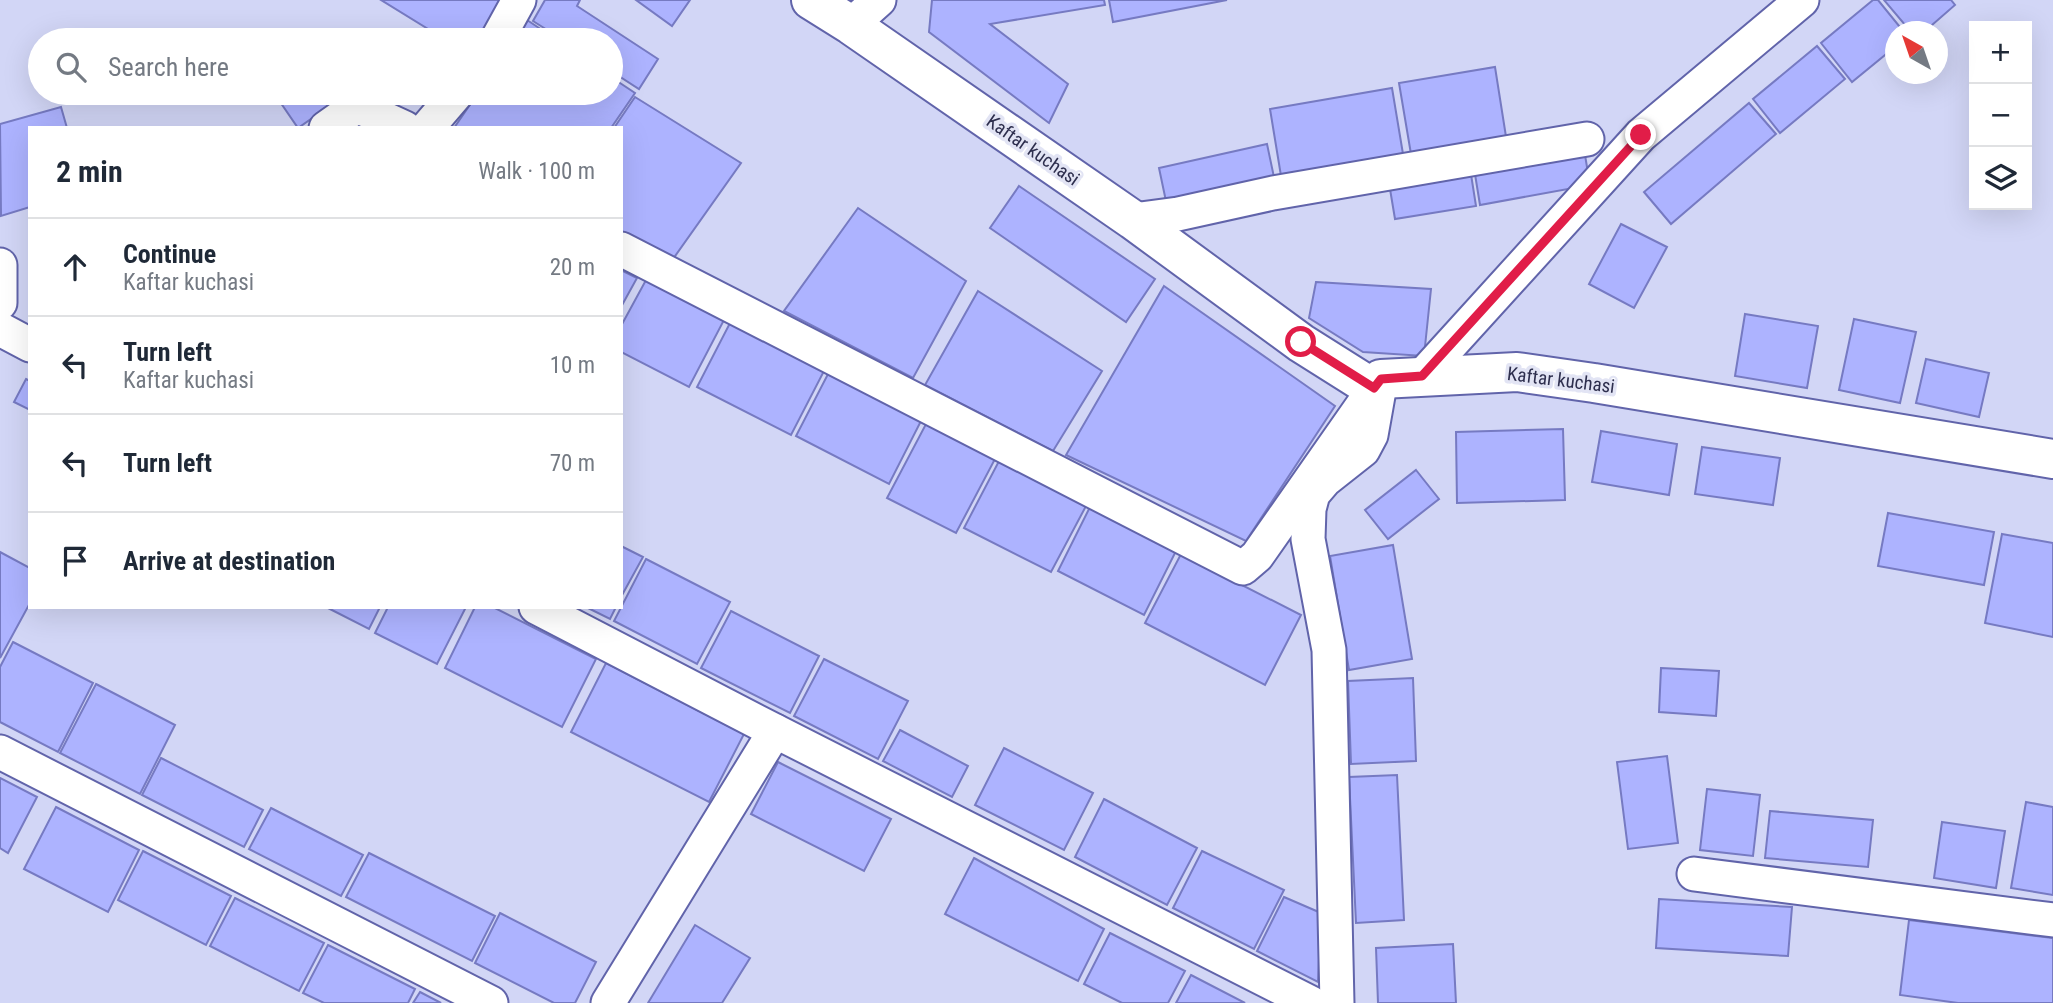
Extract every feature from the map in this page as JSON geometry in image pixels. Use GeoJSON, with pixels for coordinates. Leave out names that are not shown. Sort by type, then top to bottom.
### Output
{"type":"FeatureCollection","features":[{"type":"Feature","properties":{"kind":"street"},"geometry":{"type":"LineString","coordinates":[[504,28],[519,0]]}},
{"type":"Feature","properties":{"kind":"street","name":"Kaftar kuchasi"},"geometry":{"type":"LineString","coordinates":[[811,0],[865,12],[1133,220],[1301,342],[1378,384],[1422,376],[1517,372],[2053,459]]}},
{"type":"Feature","properties":{"kind":"street"},"geometry":{"type":"LineString","coordinates":[[1422,376],[1641,135],[1802,0]]}},
{"type":"Feature","properties":{"kind":"street"},"geometry":{"type":"LineString","coordinates":[[429,126],[447,105]]}},
{"type":"Feature","properties":{"kind":"street"},"geometry":{"type":"LineString","coordinates":[[329,126],[357,106],[401,126]]}},
{"type":"Feature","properties":{"kind":"street"},"geometry":{"type":"LineString","coordinates":[[1133,220],[1587,139]]}},
{"type":"Feature","properties":{"kind":"street"},"geometry":{"type":"LineString","coordinates":[[623,250],[1243,568],[1257,556],[1378,384]]}},
{"type":"Feature","properties":{"kind":"street"},"geometry":{"type":"LineString","coordinates":[[0,303],[1,267]]}},
{"type":"Feature","properties":{"kind":"street"},"geometry":{"type":"LineString","coordinates":[[0,329],[28,344]]}},
{"type":"Feature","properties":{"kind":"street"},"geometry":{"type":"LineString","coordinates":[[1337,1003],[1329,650],[1308,539],[1308,509],[1313,494],[1325,480],[1363,450],[1371,435],[1378,384]]}},
{"type":"Feature","properties":{"kind":"street"},"geometry":{"type":"LineString","coordinates":[[540,609],[1311,1003]]}},
{"type":"Feature","properties":{"kind":"street"},"geometry":{"type":"LineString","coordinates":[[608,1003],[775,731]]}},
{"type":"Feature","properties":{"kind":"street"},"geometry":{"type":"LineString","coordinates":[[0,752],[491,1003]]}},
{"type":"Feature","properties":{"kind":"street"},"geometry":{"type":"LineString","coordinates":[[1694,874],[2053,920]]}},
{"type":"Feature","properties":{"kind":"building"},"geometry":{"type":"Polygon","coordinates":[[[381,0],[502,0],[484,28],[426,28],[381,0]]]}},
{"type":"Feature","properties":{"kind":"building"},"geometry":{"type":"Polygon","coordinates":[[[545,0],[580,0],[577,6],[611,28],[544,28],[533,21],[545,0]]]}},
{"type":"Feature","properties":{"kind":"building"},"geometry":{"type":"Polygon","coordinates":[[[636,0],[690,0],[672,26],[636,0]]]}},
{"type":"Feature","properties":{"kind":"building"},"geometry":{"type":"Polygon","coordinates":[[[932,0],[1104,0],[1105,5],[990,24],[1068,84],[1049,123],[929,32],[932,0]]]}},
{"type":"Feature","properties":{"kind":"building"},"geometry":{"type":"Polygon","coordinates":[[[1109,0],[1227,0],[1113,22],[1109,0]]]}},
{"type":"Feature","properties":{"kind":"building"},"geometry":{"type":"Polygon","coordinates":[[[1873,0],[1878,0],[1895,21],[1885,21],[1885,55],[1852,82],[1821,43],[1873,0]]]}},
{"type":"Feature","properties":{"kind":"building"},"geometry":{"type":"Polygon","coordinates":[[[1884,0],[1951,0],[1955,5],[1937,21],[1902,21],[1884,0]]]}},
{"type":"Feature","properties":{"kind":"building"},"geometry":{"type":"Polygon","coordinates":[[[527,20],[539,28],[521,28],[527,20]]]}},
{"type":"Feature","properties":{"kind":"building"},"geometry":{"type":"Polygon","coordinates":[[[623,36],[658,59],[639,89],[623,79],[623,36]]]}},
{"type":"Feature","properties":{"kind":"building"},"geometry":{"type":"Polygon","coordinates":[[[1817,46],[1845,79],[1780,133],[1753,99],[1817,46]]]}},
{"type":"Feature","properties":{"kind":"building"},"geometry":{"type":"Polygon","coordinates":[[[1495,67],[1507,143],[1412,160],[1399,83],[1495,67]]]}},
{"type":"Feature","properties":{"kind":"building"},"geometry":{"type":"Polygon","coordinates":[[[623,85],[635,93],[612,126],[455,126],[470,105],[623,105],[623,85]]]}},
{"type":"Feature","properties":{"kind":"building"},"geometry":{"type":"Polygon","coordinates":[[[1392,88],[1404,160],[1282,182],[1270,109],[1392,88]]]}},
{"type":"Feature","properties":{"kind":"building"},"geometry":{"type":"Polygon","coordinates":[[[635,97],[741,163],[673,259],[623,237],[623,126],[615,126],[635,97]]]}},
{"type":"Feature","properties":{"kind":"building"},"geometry":{"type":"Polygon","coordinates":[[[1749,103],[1776,134],[1671,224],[1644,192],[1749,103]]]}},
{"type":"Feature","properties":{"kind":"building"},"geometry":{"type":"Polygon","coordinates":[[[282,105],[331,105],[301,126],[297,126],[282,105]]]}},
{"type":"Feature","properties":{"kind":"building"},"geometry":{"type":"Polygon","coordinates":[[[61,107],[66,126],[28,126],[28,208],[1,216],[0,124],[61,107]]]}},
{"type":"Feature","properties":{"kind":"building"},"geometry":{"type":"Polygon","coordinates":[[[1267,144],[1275,182],[1167,206],[1159,168],[1267,144]]]}},
{"type":"Feature","properties":{"kind":"building"},"geometry":{"type":"Polygon","coordinates":[[[1584,149],[1590,185],[1480,205],[1474,168],[1584,149]]]}},
{"type":"Feature","properties":{"kind":"building"},"geometry":{"type":"Polygon","coordinates":[[[1470,168],[1476,206],[1395,219],[1389,183],[1470,168]]]}},
{"type":"Feature","properties":{"kind":"building"},"geometry":{"type":"Polygon","coordinates":[[[1019,186],[1155,279],[1126,322],[990,228],[1019,186]]]}},
{"type":"Feature","properties":{"kind":"building"},"geometry":{"type":"Polygon","coordinates":[[[858,208],[966,281],[913,378],[784,311],[858,208]]]}},
{"type":"Feature","properties":{"kind":"building"},"geometry":{"type":"Polygon","coordinates":[[[1621,224],[1667,247],[1634,308],[1589,284],[1621,224]]]}},
{"type":"Feature","properties":{"kind":"building"},"geometry":{"type":"Polygon","coordinates":[[[623,271],[637,278],[623,303],[623,271]]]}},
{"type":"Feature","properties":{"kind":"building"},"geometry":{"type":"Polygon","coordinates":[[[646,280],[724,320],[689,387],[623,353],[623,322],[646,280]]]}},
{"type":"Feature","properties":{"kind":"building"},"geometry":{"type":"Polygon","coordinates":[[[1316,282],[1431,289],[1424,356],[1363,352],[1309,318],[1316,282]]]}},
{"type":"Feature","properties":{"kind":"building"},"geometry":{"type":"Polygon","coordinates":[[[1164,286],[1335,406],[1246,541],[1066,455],[1164,286]]]}},
{"type":"Feature","properties":{"kind":"building"},"geometry":{"type":"Polygon","coordinates":[[[978,291],[1102,371],[1053,451],[925,385],[978,291]]]}},
{"type":"Feature","properties":{"kind":"building"},"geometry":{"type":"Polygon","coordinates":[[[1745,314],[1818,326],[1807,388],[1735,376],[1745,314]]]}},
{"type":"Feature","properties":{"kind":"building"},"geometry":{"type":"Polygon","coordinates":[[[1854,319],[1916,332],[1900,403],[1839,390],[1854,319]]]}},
{"type":"Feature","properties":{"kind":"building"},"geometry":{"type":"Polygon","coordinates":[[[730,323],[824,371],[791,435],[697,387],[730,323]]]}},
{"type":"Feature","properties":{"kind":"building"},"geometry":{"type":"Polygon","coordinates":[[[1926,359],[1989,373],[1979,417],[1916,403],[1926,359]]]}},
{"type":"Feature","properties":{"kind":"building"},"geometry":{"type":"Polygon","coordinates":[[[828,374],[921,421],[889,484],[796,436],[828,374]]]}},
{"type":"Feature","properties":{"kind":"building"},"geometry":{"type":"Polygon","coordinates":[[[26,379],[28,380],[28,409],[14,402],[26,379]]]}},
{"type":"Feature","properties":{"kind":"building"},"geometry":{"type":"Polygon","coordinates":[[[926,424],[995,459],[956,533],[887,498],[926,424]]]}},
{"type":"Feature","properties":{"kind":"building"},"geometry":{"type":"Polygon","coordinates":[[[1563,429],[1565,500],[1457,503],[1456,432],[1563,429]]]}},
{"type":"Feature","properties":{"kind":"building"},"geometry":{"type":"Polygon","coordinates":[[[1601,431],[1677,444],[1669,495],[1592,482],[1601,431]]]}},
{"type":"Feature","properties":{"kind":"building"},"geometry":{"type":"Polygon","coordinates":[[[1702,447],[1780,458],[1773,505],[1695,494],[1702,447]]]}},
{"type":"Feature","properties":{"kind":"building"},"geometry":{"type":"Polygon","coordinates":[[[999,461],[1086,506],[1051,572],[964,528],[999,461]]]}},
{"type":"Feature","properties":{"kind":"building"},"geometry":{"type":"Polygon","coordinates":[[[1416,470],[1439,499],[1388,539],[1365,510],[1416,470]]]}},
{"type":"Feature","properties":{"kind":"building"},"geometry":{"type":"Polygon","coordinates":[[[1090,507],[1176,551],[1144,615],[1058,571],[1090,507]]]}},
{"type":"Feature","properties":{"kind":"building"},"geometry":{"type":"Polygon","coordinates":[[[1888,513],[1994,532],[1984,585],[1878,566],[1888,513]]]}},
{"type":"Feature","properties":{"kind":"building"},"geometry":{"type":"Polygon","coordinates":[[[2002,534],[2053,543],[2053,637],[1985,623],[2002,534]]]}},
{"type":"Feature","properties":{"kind":"building"},"geometry":{"type":"Polygon","coordinates":[[[1393,545],[1412,659],[1349,670],[1330,556],[1393,545]]]}},
{"type":"Feature","properties":{"kind":"building"},"geometry":{"type":"Polygon","coordinates":[[[623,547],[643,557],[623,593],[623,547]]]}},
{"type":"Feature","properties":{"kind":"building"},"geometry":{"type":"Polygon","coordinates":[[[0,552],[28,567],[28,607],[0,658],[0,552]]]}},
{"type":"Feature","properties":{"kind":"building"},"geometry":{"type":"Polygon","coordinates":[[[1181,554],[1301,615],[1265,685],[1145,623],[1181,554]]]}},
{"type":"Feature","properties":{"kind":"building"},"geometry":{"type":"Polygon","coordinates":[[[646,559],[730,602],[697,664],[614,621],[620,609],[623,609],[623,604],[646,559]]]}},
{"type":"Feature","properties":{"kind":"building"},"geometry":{"type":"Polygon","coordinates":[[[330,609],[379,609],[369,629],[330,609]]]}},
{"type":"Feature","properties":{"kind":"building"},"geometry":{"type":"Polygon","coordinates":[[[387,609],[465,609],[437,664],[375,633],[387,609]]]}},
{"type":"Feature","properties":{"kind":"building"},"geometry":{"type":"Polygon","coordinates":[[[474,609],[497,609],[596,659],[562,727],[445,668],[474,609]]]}},
{"type":"Feature","properties":{"kind":"building"},"geometry":{"type":"Polygon","coordinates":[[[590,609],[615,609],[610,619],[590,609]]]}},
{"type":"Feature","properties":{"kind":"building"},"geometry":{"type":"Polygon","coordinates":[[[731,611],[819,656],[790,713],[701,668],[731,611]]]}},
{"type":"Feature","properties":{"kind":"building"},"geometry":{"type":"Polygon","coordinates":[[[13,642],[93,683],[58,752],[0,722],[0,667],[13,642]]]}},
{"type":"Feature","properties":{"kind":"building"},"geometry":{"type":"Polygon","coordinates":[[[824,659],[908,701],[878,759],[794,716],[824,659]]]}},
{"type":"Feature","properties":{"kind":"building"},"geometry":{"type":"Polygon","coordinates":[[[606,663],[744,734],[709,802],[571,732],[606,663]]]}},
{"type":"Feature","properties":{"kind":"building"},"geometry":{"type":"Polygon","coordinates":[[[1661,668],[1719,671],[1716,716],[1659,712],[1661,668]]]}},
{"type":"Feature","properties":{"kind":"building"},"geometry":{"type":"Polygon","coordinates":[[[1413,678],[1416,761],[1351,764],[1348,681],[1413,678]]]}},
{"type":"Feature","properties":{"kind":"building"},"geometry":{"type":"Polygon","coordinates":[[[96,684],[175,725],[140,794],[60,753],[96,684]]]}},
{"type":"Feature","properties":{"kind":"building"},"geometry":{"type":"Polygon","coordinates":[[[900,730],[968,766],[952,797],[883,761],[900,730]]]}},
{"type":"Feature","properties":{"kind":"building"},"geometry":{"type":"Polygon","coordinates":[[[1004,748],[1093,793],[1064,850],[975,805],[1004,748]]]}},
{"type":"Feature","properties":{"kind":"building"},"geometry":{"type":"Polygon","coordinates":[[[1667,756],[1678,843],[1628,849],[1617,762],[1667,756]]]}},
{"type":"Feature","properties":{"kind":"building"},"geometry":{"type":"Polygon","coordinates":[[[161,758],[263,810],[244,847],[142,795],[161,758]]]}},
{"type":"Feature","properties":{"kind":"building"},"geometry":{"type":"Polygon","coordinates":[[[778,762],[891,819],[864,871],[751,814],[778,762]]]}},
{"type":"Feature","properties":{"kind":"building"},"geometry":{"type":"Polygon","coordinates":[[[1397,775],[1404,920],[1356,923],[1349,777],[1397,775]]]}},
{"type":"Feature","properties":{"kind":"building"},"geometry":{"type":"Polygon","coordinates":[[[0,778],[37,797],[8,853],[0,848],[0,778]]]}},
{"type":"Feature","properties":{"kind":"building"},"geometry":{"type":"Polygon","coordinates":[[[1707,789],[1760,795],[1753,856],[1700,850],[1707,789]]]}},
{"type":"Feature","properties":{"kind":"building"},"geometry":{"type":"Polygon","coordinates":[[[1104,799],[1197,848],[1167,905],[1075,857],[1104,799]]]}},
{"type":"Feature","properties":{"kind":"building"},"geometry":{"type":"Polygon","coordinates":[[[2026,802],[2053,807],[2053,895],[2011,888],[2026,802]]]}},
{"type":"Feature","properties":{"kind":"building"},"geometry":{"type":"Polygon","coordinates":[[[56,807],[139,850],[108,912],[24,869],[56,807]]]}},
{"type":"Feature","properties":{"kind":"building"},"geometry":{"type":"Polygon","coordinates":[[[271,808],[363,855],[341,896],[249,849],[271,808]]]}},
{"type":"Feature","properties":{"kind":"building"},"geometry":{"type":"Polygon","coordinates":[[[1770,811],[1873,820],[1868,867],[1765,858],[1770,811]]]}},
{"type":"Feature","properties":{"kind":"building"},"geometry":{"type":"Polygon","coordinates":[[[1942,822],[2005,831],[1996,888],[1934,878],[1942,822]]]}},
{"type":"Feature","properties":{"kind":"building"},"geometry":{"type":"Polygon","coordinates":[[[143,851],[231,896],[206,945],[118,900],[143,851]]]}},
{"type":"Feature","properties":{"kind":"building"},"geometry":{"type":"Polygon","coordinates":[[[1202,851],[1284,890],[1254,949],[1173,908],[1202,851]]]}},
{"type":"Feature","properties":{"kind":"building"},"geometry":{"type":"Polygon","coordinates":[[[369,853],[495,916],[472,961],[346,897],[369,853]]]}},
{"type":"Feature","properties":{"kind":"building"},"geometry":{"type":"Polygon","coordinates":[[[974,858],[1104,929],[1078,981],[945,914],[974,858]]]}},
{"type":"Feature","properties":{"kind":"building"},"geometry":{"type":"Polygon","coordinates":[[[1284,897],[1321,913],[1318,982],[1257,951],[1284,897]]]}},
{"type":"Feature","properties":{"kind":"building"},"geometry":{"type":"Polygon","coordinates":[[[235,898],[324,943],[299,991],[210,946],[235,898]]]}},
{"type":"Feature","properties":{"kind":"building"},"geometry":{"type":"Polygon","coordinates":[[[1659,899],[1792,907],[1788,956],[1656,948],[1659,899]]]}},
{"type":"Feature","properties":{"kind":"building"},"geometry":{"type":"Polygon","coordinates":[[[500,913],[596,962],[575,1003],[554,1003],[475,963],[500,913]]]}},
{"type":"Feature","properties":{"kind":"building"},"geometry":{"type":"Polygon","coordinates":[[[1909,920],[2053,938],[2053,1003],[1958,1003],[1900,995],[1909,920]]]}},
{"type":"Feature","properties":{"kind":"building"},"geometry":{"type":"Polygon","coordinates":[[[695,925],[750,958],[722,1003],[648,1003],[695,925]]]}},
{"type":"Feature","properties":{"kind":"building"},"geometry":{"type":"Polygon","coordinates":[[[1110,933],[1185,971],[1168,1003],[1122,1003],[1084,984],[1110,933]]]}},
{"type":"Feature","properties":{"kind":"building"},"geometry":{"type":"Polygon","coordinates":[[[1453,944],[1456,1003],[1378,1003],[1376,948],[1453,944]]]}},
{"type":"Feature","properties":{"kind":"building"},"geometry":{"type":"Polygon","coordinates":[[[328,945],[415,989],[408,1003],[324,1003],[303,993],[328,945]]]}},
{"type":"Feature","properties":{"kind":"building"},"geometry":{"type":"Polygon","coordinates":[[[1191,975],[1245,1003],[1176,1003],[1191,975]]]}},
{"type":"Feature","properties":{"kind":"building"},"geometry":{"type":"Polygon","coordinates":[[[420,992],[441,1003],[413,1003],[420,992]]]}},
{"type":"Feature","properties":{"kind":"route"},"geometry":{"type":"LineString","coordinates":[[1301,342],[1374,388],[1381,379],[1422,376],[1641,135]]}}]}
